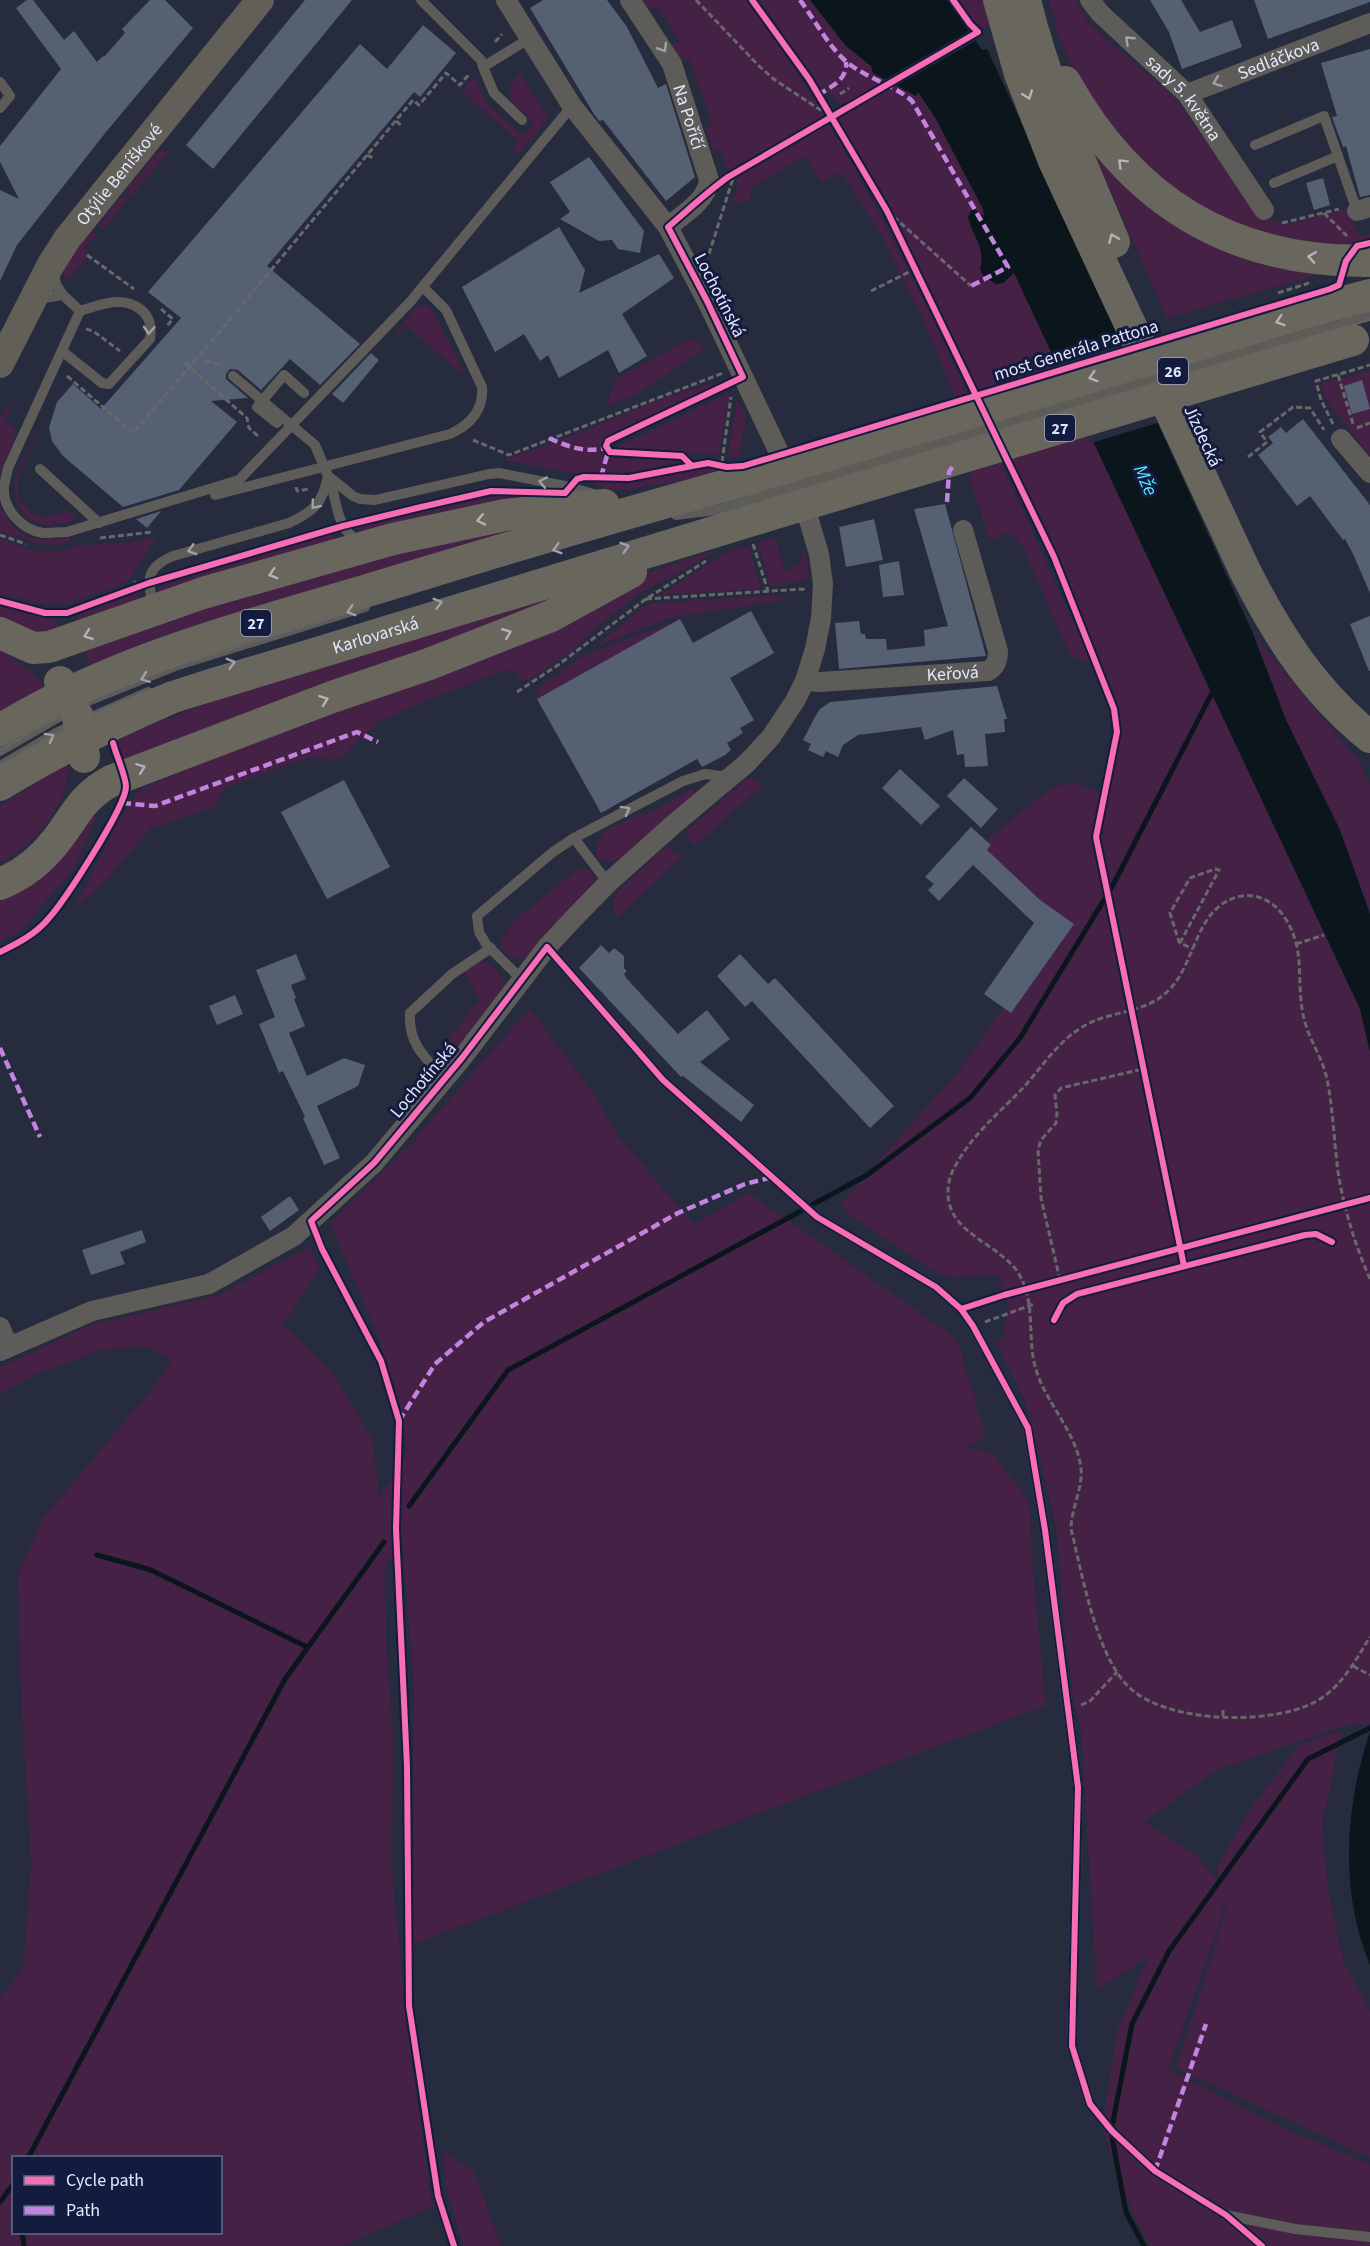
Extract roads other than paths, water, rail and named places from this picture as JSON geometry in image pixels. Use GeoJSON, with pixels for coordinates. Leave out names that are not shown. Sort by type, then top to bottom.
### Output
{"type":"FeatureCollection","features":[{"type":"Feature","properties":{"kind":"main road","name":"Jízdecká"},"geometry":{"type":"LineString","coordinates":[[1017,1],[1009,39],[1054,161],[1250,581],[1269,618],[1293,655],[1337,707],[1370,737]]}},
{"type":"Feature","properties":{"kind":"main road","name":"Jízdecká"},"geometry":{"type":"LineString","coordinates":[[1017,1],[1133,285],[1270,580],[1315,654],[1333,676],[1370,710]]}},
{"type":"Feature","properties":{"kind":"main road"},"geometry":{"type":"LineString","coordinates":[[1017,1],[1081,110],[1117,159],[1176,210],[1199,223],[1248,243],[1297,255],[1358,256]]}},
{"type":"Feature","properties":{"kind":"main road","name":"27"},"geometry":{"type":"LineString","coordinates":[[1351,323],[1370,295]]}},
{"type":"Feature","properties":{"kind":"main road","name":"most Generála Pattona"},"geometry":{"type":"LineString","coordinates":[[751,508],[1351,323]]}},
{"type":"Feature","properties":{"kind":"main road"},"geometry":{"type":"LineString","coordinates":[[9,638],[33,648],[49,647],[151,597],[203,593],[380,543],[505,515],[637,505],[695,529]]}},
{"type":"Feature","properties":{"kind":"main road","name":"Karlovarská"},"geometry":{"type":"LineString","coordinates":[[0,785],[40,760],[97,731],[173,698],[695,529],[751,508]]}},
{"type":"Feature","properties":{"kind":"main road","name":"Karlovarská"},"geometry":{"type":"LineString","coordinates":[[0,730],[84,685],[244,626],[695,529],[751,508]]}},
{"type":"Feature","properties":{"kind":"main road"},"geometry":{"type":"LineString","coordinates":[[0,884],[20,874],[41,858],[88,796],[102,786],[123,776],[332,697],[429,664],[551,616],[695,529]]}},
{"type":"Feature","properties":{"kind":"main road"},"geometry":{"type":"LineString","coordinates":[[9,638],[37,656],[60,682],[78,717],[84,756],[79,796],[65,829]]}},
{"type":"Feature","properties":{"kind":"street","name":"Otýlie Beníškové"},"geometry":{"type":"LineString","coordinates":[[0,364],[31,302],[67,239],[260,0]]}},
{"type":"Feature","properties":{"kind":"street","name":"Na Poříčí"},"geometry":{"type":"LineString","coordinates":[[630,0],[672,64],[710,180],[708,190],[701,199],[668,227]]}},
{"type":"Feature","properties":{"kind":"street","name":"sady 5. května"},"geometry":{"type":"LineString","coordinates":[[1090,0],[1187,94],[1264,210]]}},
{"type":"Feature","properties":{"kind":"street","name":"Lochotínská"},"geometry":{"type":"LineString","coordinates":[[0,1327],[4,1348],[92,1311],[209,1284],[294,1236],[374,1163],[445,1079],[547,947],[608,883],[731,777],[771,737],[790,711],[805,681],[816,649],[823,584],[819,554],[805,507],[707,302],[668,227],[572,106],[510,2]]}},
{"type":"Feature","properties":{"kind":"street","name":"Sedláčkova"},"geometry":{"type":"LineString","coordinates":[[1187,94],[1370,23]]}},
{"type":"Feature","properties":{"kind":"street"},"geometry":{"type":"LineString","coordinates":[[1335,438],[1370,473]]}},
{"type":"Feature","properties":{"kind":"street","name":"Keřová"},"geometry":{"type":"LineString","coordinates":[[805,681],[827,682],[992,669],[996,664],[998,651],[963,530]]}},
{"type":"Feature","properties":{"kind":"lane"},"geometry":{"type":"LineString","coordinates":[[421,0],[482,63],[494,93],[522,120]]}},
{"type":"Feature","properties":{"kind":"lane"},"geometry":{"type":"LineString","coordinates":[[482,63],[530,38]]}},
{"type":"Feature","properties":{"kind":"lane"},"geometry":{"type":"LineString","coordinates":[[0,82],[10,96],[0,108]]}},
{"type":"Feature","properties":{"kind":"lane"},"geometry":{"type":"LineString","coordinates":[[62,351],[102,383],[113,383],[150,339],[150,320],[146,313],[131,303],[109,302],[80,311],[8,468],[4,489],[6,503],[13,516],[23,525],[44,533],[67,532],[239,480],[423,286],[572,106]]}},
{"type":"Feature","properties":{"kind":"lane"},"geometry":{"type":"LineString","coordinates":[[1255,145],[1324,116],[1338,156],[1361,208]]}},
{"type":"Feature","properties":{"kind":"lane"},"geometry":{"type":"LineString","coordinates":[[1274,183],[1338,156]]}},
{"type":"Feature","properties":{"kind":"lane"},"geometry":{"type":"LineString","coordinates":[[51,266],[63,295],[80,311]]}},
{"type":"Feature","properties":{"kind":"lane"},"geometry":{"type":"LineString","coordinates":[[200,499],[327,471],[450,434],[470,422],[483,399],[482,387],[446,310],[423,286]]}},
{"type":"Feature","properties":{"kind":"lane"},"geometry":{"type":"LineString","coordinates":[[31,302],[45,297],[63,295]]}},
{"type":"Feature","properties":{"kind":"lane"},"geometry":{"type":"LineString","coordinates":[[277,423],[257,407],[284,375],[304,393]]}},
{"type":"Feature","properties":{"kind":"lane"},"geometry":{"type":"LineString","coordinates":[[233,376],[315,446],[327,471],[347,534],[358,541],[380,543]]}},
{"type":"Feature","properties":{"kind":"lane"},"geometry":{"type":"LineString","coordinates":[[40,469],[99,523]]}},
{"type":"Feature","properties":{"kind":"lane"},"geometry":{"type":"LineString","coordinates":[[327,471],[353,496],[369,501],[499,473],[570,487],[637,505]]}},
{"type":"Feature","properties":{"kind":"lane"},"geometry":{"type":"LineString","coordinates":[[151,597],[153,570],[166,559],[289,523],[311,512],[322,496],[327,471]]}},
{"type":"Feature","properties":{"kind":"lane","name":"Karlovarská"},"geometry":{"type":"LineString","coordinates":[[637,505],[685,513],[751,508]]}},
{"type":"Feature","properties":{"kind":"lane","name":"Karlovarská"},"geometry":{"type":"LineString","coordinates":[[646,541],[695,529],[716,510]]}},
{"type":"Feature","properties":{"kind":"lane"},"geometry":{"type":"LineString","coordinates":[[323,560],[335,549],[343,526]]}},
{"type":"Feature","properties":{"kind":"lane","name":"Karlovarská"},"geometry":{"type":"LineString","coordinates":[[0,751],[93,699],[144,678],[381,602]]}},
{"type":"Feature","properties":{"kind":"lane"},"geometry":{"type":"LineString","coordinates":[[0,766],[58,732],[164,686]]}},
{"type":"Feature","properties":{"kind":"lane"},"geometry":{"type":"LineString","coordinates":[[521,979],[479,932],[477,916],[553,852],[574,838],[683,781],[705,774],[731,777]]}},
{"type":"Feature","properties":{"kind":"lane"},"geometry":{"type":"LineString","coordinates":[[574,838],[608,883]]}},
{"type":"Feature","properties":{"kind":"lane"},"geometry":{"type":"LineString","coordinates":[[547,947],[663,1080],[817,1217],[936,1287],[961,1309],[973,1326],[1028,1428],[1045,1530],[1078,1787],[1072,2046],[1078,2066],[1090,2104],[1112,2131],[1155,2171],[1226,2215],[1262,2246]]}},
{"type":"Feature","properties":{"kind":"lane"},"geometry":{"type":"LineString","coordinates":[[445,1079],[422,1054],[409,1029],[410,1013],[452,974],[491,948]]}},
{"type":"Feature","properties":{"kind":"lane"},"geometry":{"type":"LineString","coordinates":[[310,1221],[322,1249]]}},
{"type":"Feature","properties":{"kind":"lane"},"geometry":{"type":"LineString","coordinates":[[1226,2215],[1295,2229],[1370,2237]]}},
{"type":"Feature","properties":{"kind":"water","name":"Mže"},"geometry":{"type":"Polygon","coordinates":[[[810,0],[947,0],[982,50],[987,49],[1254,636],[1286,720],[1340,830],[1370,914],[1370,1052],[1360,1009],[1014,273],[1003,283],[996,284],[984,277],[980,269],[980,248],[968,217],[972,208],[984,216],[983,209],[936,119],[918,92],[916,96],[873,73],[871,66],[846,46],[810,0]]]}},
{"type":"Feature","properties":{"kind":"water"},"geometry":{"type":"Polygon","coordinates":[[[1370,1732],[1370,1965],[1353,1908],[1349,1848],[1355,1789],[1370,1732]]]}},
{"type":"Feature","properties":{"kind":"waterway"},"geometry":{"type":"LineString","coordinates":[[409,1506],[508,1370],[867,1175],[970,1098],[1020,1038],[1113,885],[1214,689]]}},
{"type":"Feature","properties":{"kind":"waterway"},"geometry":{"type":"LineString","coordinates":[[29,2156],[285,1679],[384,1542]]}},
{"type":"Feature","properties":{"kind":"waterway"},"geometry":{"type":"LineString","coordinates":[[97,1555],[151,1570],[307,1647]]}},
{"type":"Feature","properties":{"kind":"waterway"},"geometry":{"type":"LineString","coordinates":[[1144,2246],[1126,2212],[1111,2132],[1132,2024],[1169,1951],[1308,1759],[1370,1728]]}},
{"type":"Feature","properties":{"kind":"waterway"},"geometry":{"type":"LineString","coordinates":[[0,2202],[12,2186]]}},
{"type":"Feature","properties":{"kind":"waterway"},"geometry":{"type":"LineString","coordinates":[[22,2234],[24,2246]]}},
{"type":"Feature","properties":{"kind":"tram line"},"geometry":{"type":"LineString","coordinates":[[0,766],[48,738],[123,701],[201,672],[559,567],[760,503],[1370,320]]}},
{"type":"Feature","properties":{"kind":"tram line"},"geometry":{"type":"LineString","coordinates":[[0,751],[93,699],[175,666],[518,561],[1124,384]]}}]}
